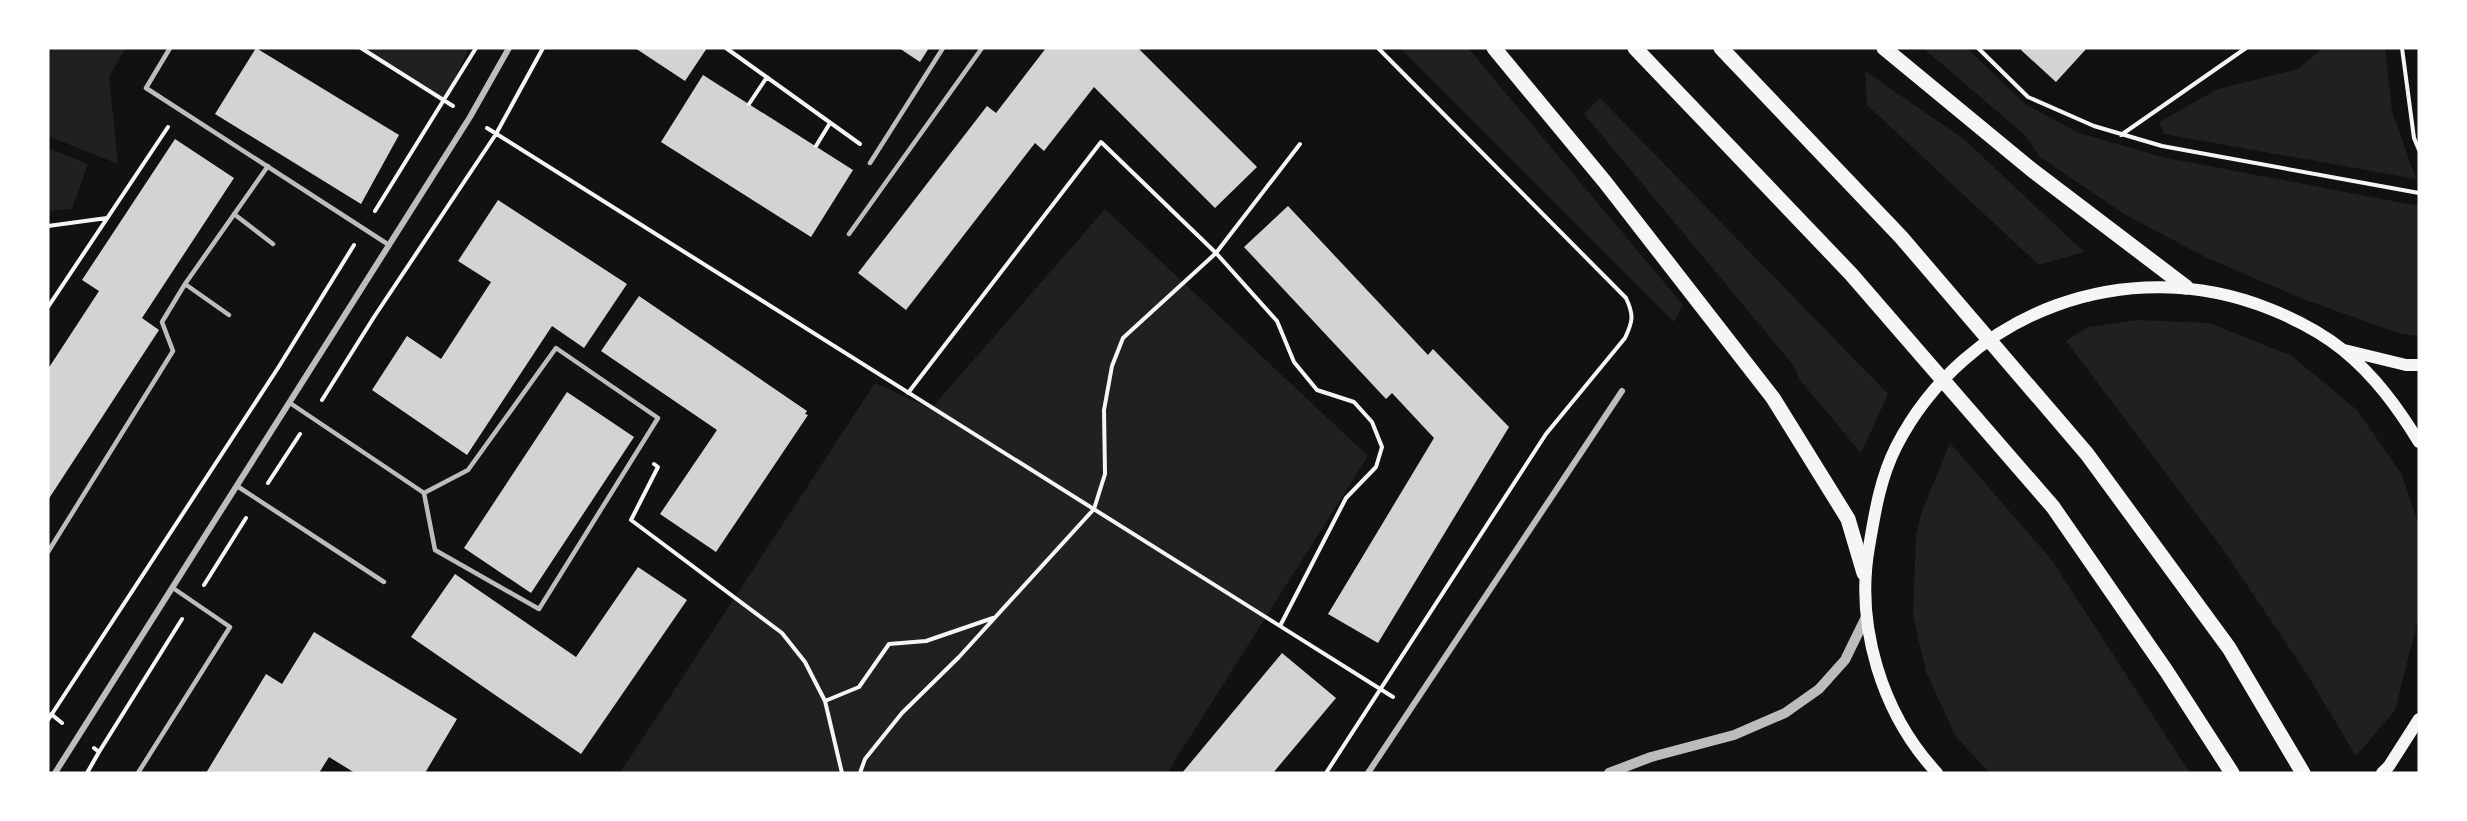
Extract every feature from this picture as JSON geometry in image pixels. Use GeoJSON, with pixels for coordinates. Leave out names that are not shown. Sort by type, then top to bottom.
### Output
{"type":"FeatureCollection","features":[{"type":"Feature","properties":{"kind":"main road"},"geometry":{"type":"LineString","coordinates":[[1494,48],[1605,182],[1773,398],[1848,519],[1864,573]]}},
{"type":"Feature","properties":{"kind":"main road"},"geometry":{"type":"LineString","coordinates":[[1635,48],[1851,274],[2053,507],[2167,672],[2232,773]]}},
{"type":"Feature","properties":{"kind":"main road"},"geometry":{"type":"LineString","coordinates":[[1721,48],[1901,237],[2087,454],[2229,648],[2303,773]]}},
{"type":"Feature","properties":{"kind":"main road"},"geometry":{"type":"LineString","coordinates":[[1884,48],[2032,170],[2186,287]]}},
{"type":"Feature","properties":{"kind":"main road"},"geometry":{"type":"LineString","coordinates":[[1937,773],[1926,761],[1897,717],[1877,668],[1866,617],[1864,573],[1878,489],[1902,437],[1920,407],[1950,372],[1986,342],[2025,317],[2068,300],[2113,289],[2186,287],[2242,297],[2294,318],[2342,349],[2373,377],[2399,409],[2419,442]]}},
{"type":"Feature","properties":{"kind":"main road"},"geometry":{"type":"LineString","coordinates":[[2342,349],[2406,365],[2419,365]]}},
{"type":"Feature","properties":{"kind":"main road"},"geometry":{"type":"LineString","coordinates":[[2382,773],[2389,766],[2419,719]]}},
{"type":"Feature","properties":{"kind":"street"},"geometry":{"type":"LineString","coordinates":[[57,772],[470,117],[509,48]]}},
{"type":"Feature","properties":{"kind":"street"},"geometry":{"type":"LineString","coordinates":[[1368,773],[1622,391]]}},
{"type":"Feature","properties":{"kind":"street"},"geometry":{"type":"LineString","coordinates":[[1609,773],[1650,757],[1734,735],[1785,713],[1819,688],[1845,660],[1866,617]]}},
{"type":"Feature","properties":{"kind":"lane"},"geometry":{"type":"LineString","coordinates":[[170,48],[146,88],[389,245]]}},
{"type":"Feature","properties":{"kind":"lane"},"geometry":{"type":"LineString","coordinates":[[870,163],[942,48]]}},
{"type":"Feature","properties":{"kind":"lane"},"geometry":{"type":"LineString","coordinates":[[849,234],[981,48]]}},
{"type":"Feature","properties":{"kind":"lane"},"geometry":{"type":"LineString","coordinates":[[48,552],[173,351],[162,322],[185,284],[268,166]]}},
{"type":"Feature","properties":{"kind":"lane"},"geometry":{"type":"LineString","coordinates":[[234,214],[273,244]]}},
{"type":"Feature","properties":{"kind":"lane"},"geometry":{"type":"LineString","coordinates":[[185,284],[229,315]]}},
{"type":"Feature","properties":{"kind":"lane"},"geometry":{"type":"LineString","coordinates":[[290,403],[424,493],[435,550],[539,609],[658,418],[556,348],[468,470],[424,493]]}},
{"type":"Feature","properties":{"kind":"lane"},"geometry":{"type":"LineString","coordinates":[[237,486],[384,582]]}},
{"type":"Feature","properties":{"kind":"lane"},"geometry":{"type":"LineString","coordinates":[[138,773],[230,627],[173,588]]}},
{"type":"Feature","properties":{"kind":"path"},"geometry":{"type":"LineString","coordinates":[[361,48],[1381,689]]}},
{"type":"Feature","properties":{"kind":"path"},"geometry":{"type":"LineString","coordinates":[[48,720],[278,368],[476,48]]}},
{"type":"Feature","properties":{"kind":"path"},"geometry":{"type":"LineString","coordinates":[[726,48],[875,154]]}},
{"type":"Feature","properties":{"kind":"path"},"geometry":{"type":"LineString","coordinates":[[1326,773],[1546,434],[1625,338],[1631,326],[1632,312],[1626,298],[1378,48]]}},
{"type":"Feature","properties":{"kind":"path"},"geometry":{"type":"LineString","coordinates":[[1978,48],[2028,97],[2120,135],[2163,146],[2419,193]]}},
{"type":"Feature","properties":{"kind":"path"},"geometry":{"type":"LineString","coordinates":[[2120,135],[2246,48]]}},
{"type":"Feature","properties":{"kind":"path"},"geometry":{"type":"LineString","coordinates":[[2402,48],[2404,77],[2414,138],[2419,150]]}},
{"type":"Feature","properties":{"kind":"path"},"geometry":{"type":"LineString","coordinates":[[749,104],[767,77]]}},
{"type":"Feature","properties":{"kind":"path"},"geometry":{"type":"LineString","coordinates":[[48,307],[172,120],[199,121]]}},
{"type":"Feature","properties":{"kind":"path"},"geometry":{"type":"LineString","coordinates":[[816,147],[831,123]]}},
{"type":"Feature","properties":{"kind":"path"},"geometry":{"type":"LineString","coordinates":[[908,393],[1101,142],[1216,253],[1277,321],[1293,362],[1317,390],[1354,402],[1372,422],[1382,447],[1376,467],[1346,498],[1280,626]]}},
{"type":"Feature","properties":{"kind":"path"},"geometry":{"type":"LineString","coordinates":[[860,773],[865,759],[902,713],[959,657],[1094,509],[1105,474],[1104,410],[1112,366],[1123,338],[1216,253],[1300,144]]}},
{"type":"Feature","properties":{"kind":"path"},"geometry":{"type":"LineString","coordinates":[[48,226],[108,218]]}},
{"type":"Feature","properties":{"kind":"path"},"geometry":{"type":"LineString","coordinates":[[636,453],[658,467],[632,520],[782,633],[805,662],[825,701],[842,773]]}},
{"type":"Feature","properties":{"kind":"path"},"geometry":{"type":"LineString","coordinates":[[825,701],[860,687],[889,644],[926,641],[993,618]]}},
{"type":"Feature","properties":{"kind":"path"},"geometry":{"type":"LineString","coordinates":[[87,773],[99,752]]}},
{"type":"Feature","properties":{"kind":"shaded area"},"geometry":{"type":"Polygon","coordinates":[[[48,48],[126,48],[109,76],[118,164],[48,136],[48,48]]]}},
{"type":"Feature","properties":{"kind":"shaded area"},"geometry":{"type":"Polygon","coordinates":[[[361,48],[469,48],[444,101],[361,48]]]}},
{"type":"Feature","properties":{"kind":"shaded area"},"geometry":{"type":"Polygon","coordinates":[[[1400,48],[1468,48],[1683,305],[1674,322],[1400,48]]]}},
{"type":"Feature","properties":{"kind":"shaded area"},"geometry":{"type":"Polygon","coordinates":[[[1923,48],[1967,48],[2025,104],[2079,133],[2162,157],[2419,206],[2419,336],[2398,333],[2303,299],[2209,259],[2124,214],[2039,156],[2026,136],[1923,48]]]}},
{"type":"Feature","properties":{"kind":"shaded area"},"geometry":{"type":"Polygon","coordinates":[[[2323,48],[2385,48],[2392,111],[2416,179],[2164,134],[2159,122],[2218,89],[2298,69],[2323,48]]]}},
{"type":"Feature","properties":{"kind":"shaded area"},"geometry":{"type":"Polygon","coordinates":[[[1865,71],[1965,140],[2084,252],[2039,265],[1867,105],[1865,71]]]}},
{"type":"Feature","properties":{"kind":"shaded area"},"geometry":{"type":"Polygon","coordinates":[[[1600,98],[1888,394],[1861,453],[1800,380],[1794,366],[1584,114],[1600,98]]]}},
{"type":"Feature","properties":{"kind":"shaded area"},"geometry":{"type":"Polygon","coordinates":[[[48,148],[88,164],[72,209],[48,211],[48,148]]]}},
{"type":"Feature","properties":{"kind":"shaded area"},"geometry":{"type":"Polygon","coordinates":[[[1105,209],[1368,456],[1167,773],[620,773],[875,383],[931,409],[1105,209]]]}},
{"type":"Feature","properties":{"kind":"shaded area"},"geometry":{"type":"Polygon","coordinates":[[[2139,320],[2209,323],[2292,356],[2357,410],[2402,475],[2419,526],[2418,620],[2395,710],[2356,756],[2308,676],[2220,545],[2066,341],[2088,327],[2139,320]]]}},
{"type":"Feature","properties":{"kind":"shaded area"},"geometry":{"type":"Polygon","coordinates":[[[1950,443],[2051,559],[2190,773],[1990,773],[1956,737],[1926,672],[1913,615],[1916,536],[1922,511],[1950,443]]]}},
{"type":"Feature","properties":{"kind":"building"},"geometry":{"type":"Polygon","coordinates":[[[256,48],[399,135],[361,204],[215,114],[256,48]]]}},
{"type":"Feature","properties":{"kind":"building"},"geometry":{"type":"Polygon","coordinates":[[[635,48],[707,48],[685,81],[635,48]]]}},
{"type":"Feature","properties":{"kind":"building"},"geometry":{"type":"Polygon","coordinates":[[[899,48],[929,48],[920,62],[899,48]]]}},
{"type":"Feature","properties":{"kind":"building"},"geometry":{"type":"Polygon","coordinates":[[[1046,48],[1138,48],[1257,167],[1215,208],[1094,87],[1044,151],[1035,143],[906,310],[858,273],[987,106],[996,113],[1046,48]]]}},
{"type":"Feature","properties":{"kind":"building"},"geometry":{"type":"Polygon","coordinates":[[[2023,48],[2087,48],[2056,82],[2021,50],[2023,48]]]}},
{"type":"Feature","properties":{"kind":"building"},"geometry":{"type":"Polygon","coordinates":[[[703,75],[853,170],[811,237],[661,142],[703,75]]]}},
{"type":"Feature","properties":{"kind":"building"},"geometry":{"type":"Polygon","coordinates":[[[175,139],[234,178],[142,318],[159,330],[48,500],[48,369],[99,291],[82,280],[175,139]]]}},
{"type":"Feature","properties":{"kind":"building"},"geometry":{"type":"Polygon","coordinates":[[[498,200],[627,284],[584,348],[552,326],[467,455],[372,390],[407,336],[441,359],[491,282],[458,261],[498,200]]]}},
{"type":"Feature","properties":{"kind":"building"},"geometry":{"type":"Polygon","coordinates":[[[1288,206],[1428,355],[1433,349],[1509,427],[1378,643],[1328,614],[1434,438],[1392,393],[1386,399],[1244,247],[1288,206]]]}},
{"type":"Feature","properties":{"kind":"building"},"geometry":{"type":"Polygon","coordinates":[[[639,296],[807,411],[805,414],[808,415],[716,552],[660,514],[717,430],[601,351],[639,296]]]}},
{"type":"Feature","properties":{"kind":"building"},"geometry":{"type":"Polygon","coordinates":[[[567,392],[634,437],[531,593],[464,548],[567,392]]]}},
{"type":"Feature","properties":{"kind":"building"},"geometry":{"type":"Polygon","coordinates":[[[638,567],[687,600],[581,754],[411,637],[455,574],[576,657],[638,567]]]}},
{"type":"Feature","properties":{"kind":"building"},"geometry":{"type":"Polygon","coordinates":[[[314,632],[457,719],[425,773],[355,773],[329,757],[319,773],[206,773],[266,674],[282,684],[314,632]]]}},
{"type":"Feature","properties":{"kind":"building"},"geometry":{"type":"Polygon","coordinates":[[[1282,653],[1336,698],[1273,773],[1182,773],[1282,653]]]}}]}
